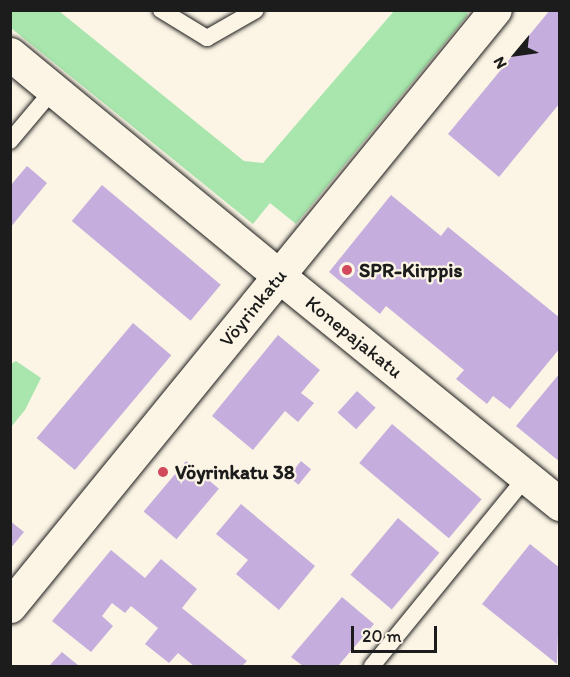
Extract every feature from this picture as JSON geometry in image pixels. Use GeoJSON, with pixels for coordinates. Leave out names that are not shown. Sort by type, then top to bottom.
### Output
{"type":"FeatureCollection","features":[{"type":"Feature","properties":{"kind":"main road","name":"Konepajakatu"},"geometry":{"type":"LineString","coordinates":[[10,54],[560,504]]}},
{"type":"Feature","properties":{"kind":"main road","name":"Vöyrinkatu"},"geometry":{"type":"LineString","coordinates":[[10,606],[279,276]]}},
{"type":"Feature","properties":{"kind":"street","name":"Vöyrinkatu"},"geometry":{"type":"LineString","coordinates":[[279,276],[496,10]]}},
{"type":"Feature","properties":{"kind":"lane"},"geometry":{"type":"LineString","coordinates":[[161,10],[207,38],[256,10]]}},
{"type":"Feature","properties":{"kind":"lane"},"geometry":{"type":"LineString","coordinates":[[10,141],[53,90]]}},
{"type":"Feature","properties":{"kind":"lane"},"geometry":{"type":"LineString","coordinates":[[372,666],[526,477]]}},
{"type":"Feature","properties":{"kind":"green space"},"geometry":{"type":"Polygon","coordinates":[[[10,11],[59,11],[244,161],[263,163],[394,11],[468,11],[466,17],[296,224],[270,203],[253,224],[11,28],[10,11]]]}},
{"type":"Feature","properties":{"kind":"green space"},"geometry":{"type":"Polygon","coordinates":[[[16,361],[41,378],[25,410],[11,427],[11,364],[16,361]]]}},
{"type":"Feature","properties":{"kind":"building"},"geometry":{"type":"Polygon","coordinates":[[[550,10],[560,10],[560,103],[499,177],[448,134],[550,10]]]}},
{"type":"Feature","properties":{"kind":"building"},"geometry":{"type":"Polygon","coordinates":[[[27,166],[47,183],[10,228],[10,186],[27,166]]]}},
{"type":"Feature","properties":{"kind":"building"},"geometry":{"type":"Polygon","coordinates":[[[102,185],[221,285],[191,321],[72,221],[102,185]]]}},
{"type":"Feature","properties":{"kind":"building"},"geometry":{"type":"Polygon","coordinates":[[[391,195],[441,236],[448,227],[560,318],[560,348],[510,409],[493,396],[487,404],[456,379],[464,370],[386,306],[380,314],[329,272],[391,195]]]}},
{"type":"Feature","properties":{"kind":"building"},"geometry":{"type":"Polygon","coordinates":[[[133,323],[171,355],[75,470],[37,438],[133,323]]]}},
{"type":"Feature","properties":{"kind":"building"},"geometry":{"type":"Polygon","coordinates":[[[278,335],[320,370],[301,393],[314,403],[298,422],[285,411],[253,450],[212,416],[278,335]]]}},
{"type":"Feature","properties":{"kind":"building"},"geometry":{"type":"Polygon","coordinates":[[[560,373],[560,462],[516,426],[560,373]]]}},
{"type":"Feature","properties":{"kind":"building"},"geometry":{"type":"Polygon","coordinates":[[[357,391],[376,408],[356,429],[338,413],[357,391]]]}},
{"type":"Feature","properties":{"kind":"building"},"geometry":{"type":"Polygon","coordinates":[[[392,424],[482,499],[449,538],[359,463],[392,424]]]}},
{"type":"Feature","properties":{"kind":"building"},"geometry":{"type":"Polygon","coordinates":[[[186,461],[219,489],[177,539],[144,512],[186,461]]]}},
{"type":"Feature","properties":{"kind":"building"},"geometry":{"type":"Polygon","coordinates":[[[301,461],[311,469],[299,485],[288,477],[301,461]]]}},
{"type":"Feature","properties":{"kind":"building"},"geometry":{"type":"Polygon","coordinates":[[[241,504],[315,566],[279,610],[236,574],[248,560],[216,534],[241,504]]]}},
{"type":"Feature","properties":{"kind":"building"},"geometry":{"type":"Polygon","coordinates":[[[398,518],[439,553],[392,609],[350,575],[398,518]]]}},
{"type":"Feature","properties":{"kind":"building"},"geometry":{"type":"Polygon","coordinates":[[[10,521],[24,532],[10,549],[10,521]]]}},
{"type":"Feature","properties":{"kind":"building"},"geometry":{"type":"Polygon","coordinates":[[[530,544],[560,568],[557,664],[482,604],[530,544]]]}},
{"type":"Feature","properties":{"kind":"building"},"geometry":{"type":"Polygon","coordinates":[[[111,550],[145,578],[161,559],[197,589],[182,608],[247,661],[242,666],[194,666],[178,653],[169,663],[145,644],[158,628],[131,606],[125,613],[112,603],[102,616],[113,626],[91,652],[52,621],[111,550]]]}},
{"type":"Feature","properties":{"kind":"building"},"geometry":{"type":"Polygon","coordinates":[[[342,597],[374,624],[338,666],[303,666],[291,657],[342,597]]]}},
{"type":"Feature","properties":{"kind":"building"},"geometry":{"type":"Polygon","coordinates":[[[62,652],[79,666],[49,666],[62,652]]]}},
{"type":"Feature","properties":{"kind":"place","name":"SPR-Kirppis"},"geometry":{"type":"Point","coordinates":[347,270]}},
{"type":"Feature","properties":{"kind":"place","name":"Vöyrinkatu 38"},"geometry":{"type":"Point","coordinates":[163,472]}}]}
